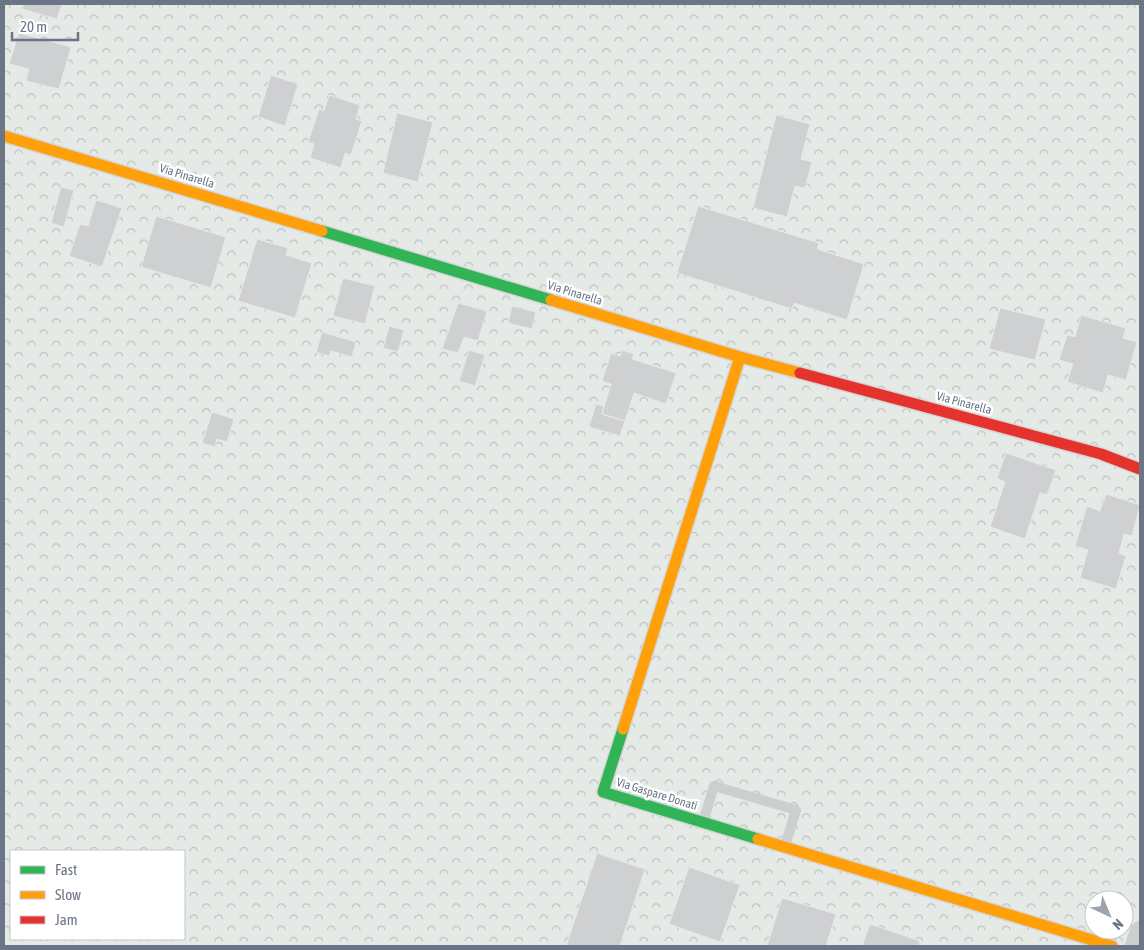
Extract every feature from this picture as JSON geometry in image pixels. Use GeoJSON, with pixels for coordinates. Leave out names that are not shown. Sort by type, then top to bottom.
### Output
{"type":"FeatureCollection","features":[{"type":"Feature","properties":{"kind":"street","name":"Via Pinarella"},"geometry":{"type":"LineString","coordinates":[[4,136],[740,357],[1101,454],[1140,469]]}},
{"type":"Feature","properties":{"kind":"street","name":"Via Gaspare Donati"},"geometry":{"type":"LineString","coordinates":[[740,357],[602,792],[1112,946]]}},
{"type":"Feature","properties":{"kind":"street"},"geometry":{"type":"LineString","coordinates":[[1135,946],[1140,931]]}},
{"type":"Feature","properties":{"kind":"lane"},"geometry":{"type":"LineString","coordinates":[[703,822],[714,786],[796,810],[785,847]]}},
{"type":"Feature","properties":{"kind":"green space"},"geometry":{"type":"Polygon","coordinates":[[[4,4],[1140,4],[1140,946],[4,946],[4,4]]]}},
{"type":"Feature","properties":{"kind":"building"},"geometry":{"type":"Polygon","coordinates":[[[24,4],[62,4],[57,19],[22,9],[24,4]]]}},
{"type":"Feature","properties":{"kind":"building"},"geometry":{"type":"Polygon","coordinates":[[[19,33],[71,47],[59,89],[26,81],[29,69],[9,64],[19,33]]]}},
{"type":"Feature","properties":{"kind":"building"},"geometry":{"type":"Polygon","coordinates":[[[271,75],[298,84],[285,126],[258,117],[271,75]]]}},
{"type":"Feature","properties":{"kind":"building"},"geometry":{"type":"Polygon","coordinates":[[[329,95],[360,105],[356,119],[362,121],[351,155],[345,153],[341,168],[310,158],[314,144],[308,142],[319,109],[324,111],[329,95]]]}},
{"type":"Feature","properties":{"kind":"building"},"geometry":{"type":"Polygon","coordinates":[[[397,113],[433,122],[418,182],[383,173],[397,113]]]}},
{"type":"Feature","properties":{"kind":"building"},"geometry":{"type":"Polygon","coordinates":[[[776,115],[810,124],[801,159],[812,162],[805,188],[795,186],[787,217],[753,208],[776,115]]]}},
{"type":"Feature","properties":{"kind":"building"},"geometry":{"type":"Polygon","coordinates":[[[61,187],[74,190],[64,227],[51,223],[61,187]]]}},
{"type":"Feature","properties":{"kind":"building"},"geometry":{"type":"Polygon","coordinates":[[[96,200],[122,208],[102,267],[69,256],[80,224],[88,226],[96,200]]]}},
{"type":"Feature","properties":{"kind":"building"},"geometry":{"type":"Polygon","coordinates":[[[698,206],[819,243],[817,249],[864,264],[847,320],[794,303],[792,309],[677,273],[698,206]]]}},
{"type":"Feature","properties":{"kind":"building"},"geometry":{"type":"Polygon","coordinates":[[[156,216],[226,237],[211,288],[141,267],[156,216]]]}},
{"type":"Feature","properties":{"kind":"building"},"geometry":{"type":"Polygon","coordinates":[[[257,239],[288,248],[286,255],[312,263],[295,318],[238,301],[257,239]]]}},
{"type":"Feature","properties":{"kind":"building"},"geometry":{"type":"Polygon","coordinates":[[[343,278],[375,286],[365,324],[333,316],[343,278]]]}},
{"type":"Feature","properties":{"kind":"building"},"geometry":{"type":"Polygon","coordinates":[[[458,303],[487,311],[478,341],[464,337],[458,353],[442,349],[458,303]]]}},
{"type":"Feature","properties":{"kind":"building"},"geometry":{"type":"Polygon","coordinates":[[[512,306],[536,312],[532,329],[508,323],[512,306]]]}},
{"type":"Feature","properties":{"kind":"building"},"geometry":{"type":"Polygon","coordinates":[[[1000,308],[1046,319],[1035,360],[989,349],[1000,308]]]}},
{"type":"Feature","properties":{"kind":"building"},"geometry":{"type":"Polygon","coordinates":[[[1081,315],[1126,328],[1123,338],[1137,342],[1126,380],[1108,375],[1103,393],[1067,382],[1073,364],[1059,360],[1067,335],[1075,337],[1081,315]]]}},
{"type":"Feature","properties":{"kind":"building"},"geometry":{"type":"Polygon","coordinates":[[[389,326],[404,330],[398,352],[383,348],[389,326]]]}},
{"type":"Feature","properties":{"kind":"building"},"geometry":{"type":"Polygon","coordinates":[[[322,332],[356,342],[352,357],[331,351],[329,356],[316,352],[322,332]]]}},
{"type":"Feature","properties":{"kind":"building"},"geometry":{"type":"Polygon","coordinates":[[[469,350],[485,355],[475,386],[459,381],[469,350]]]}},
{"type":"Feature","properties":{"kind":"building"},"geometry":{"type":"Polygon","coordinates":[[[622,350],[634,354],[632,359],[676,373],[666,404],[634,393],[625,421],[602,414],[611,384],[602,381],[611,353],[620,356],[622,350]]]}},
{"type":"Feature","properties":{"kind":"building"},"geometry":{"type":"Polygon","coordinates":[[[596,404],[604,406],[602,414],[625,421],[620,436],[589,427],[596,404]]]}},
{"type":"Feature","properties":{"kind":"building"},"geometry":{"type":"Polygon","coordinates":[[[212,412],[234,419],[227,442],[217,439],[215,447],[202,443],[212,412]]]}},
{"type":"Feature","properties":{"kind":"building"},"geometry":{"type":"Polygon","coordinates":[[[1006,453],[1056,470],[1047,495],[1040,493],[1025,539],[990,527],[1005,482],[997,478],[1006,453]]]}},
{"type":"Feature","properties":{"kind":"building"},"geometry":{"type":"Polygon","coordinates":[[[1106,494],[1140,505],[1132,536],[1124,534],[1119,553],[1126,556],[1116,589],[1080,578],[1088,550],[1075,546],[1087,506],[1100,511],[1106,494]]]}},
{"type":"Feature","properties":{"kind":"building"},"geometry":{"type":"Polygon","coordinates":[[[597,853],[645,869],[620,946],[566,946],[597,853]]]}},
{"type":"Feature","properties":{"kind":"building"},"geometry":{"type":"Polygon","coordinates":[[[689,867],[740,885],[720,942],[669,924],[689,867]]]}},
{"type":"Feature","properties":{"kind":"building"},"geometry":{"type":"Polygon","coordinates":[[[782,898],[836,914],[826,946],[767,946],[782,898]]]}},
{"type":"Feature","properties":{"kind":"building"},"geometry":{"type":"Polygon","coordinates":[[[870,924],[920,941],[919,946],[862,946],[870,924]]]}},
{"type":"Feature","properties":{"kind":"traffic: fast"},"geometry":{"type":"LineString","coordinates":[[322,231],[551,300]]}},
{"type":"Feature","properties":{"kind":"traffic: fast"},"geometry":{"type":"LineString","coordinates":[[623,729],[603,792],[758,839]]}},
{"type":"Feature","properties":{"kind":"traffic: slow"},"geometry":{"type":"LineString","coordinates":[[4,136],[322,231]]}},
{"type":"Feature","properties":{"kind":"traffic: slow"},"geometry":{"type":"LineString","coordinates":[[551,300],[740,357],[800,373]]}},
{"type":"Feature","properties":{"kind":"traffic: slow"},"geometry":{"type":"LineString","coordinates":[[623,729],[740,357]]}},
{"type":"Feature","properties":{"kind":"traffic: slow"},"geometry":{"type":"LineString","coordinates":[[758,839],[1112,946]]}},
{"type":"Feature","properties":{"kind":"traffic: jam"},"geometry":{"type":"LineString","coordinates":[[800,373],[1101,454],[1140,469]]}}]}
